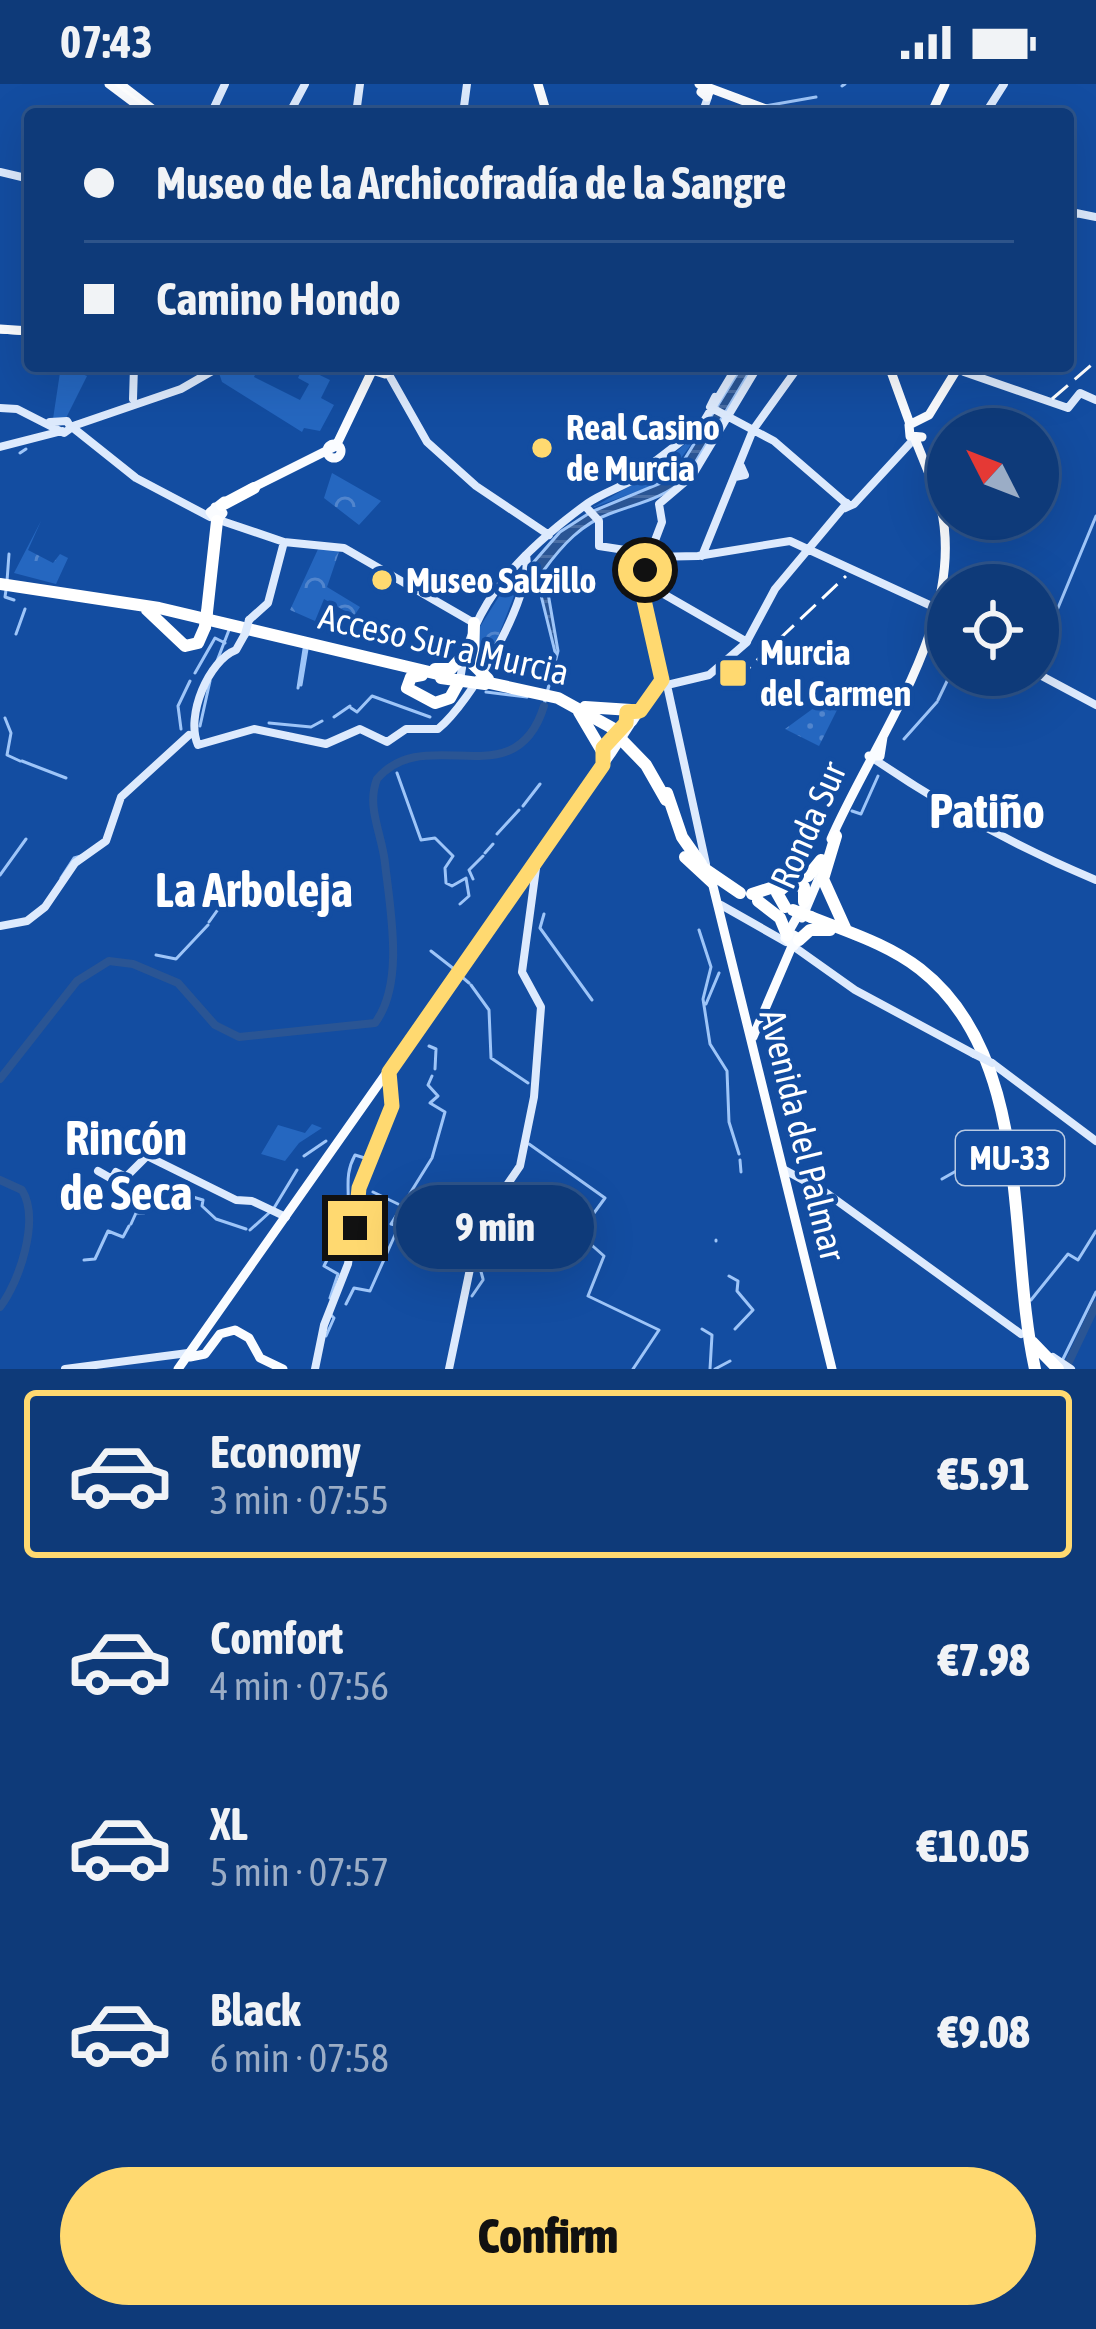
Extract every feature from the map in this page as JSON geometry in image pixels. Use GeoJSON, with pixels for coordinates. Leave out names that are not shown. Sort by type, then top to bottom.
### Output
{"type":"FeatureCollection","features":[{"type":"Feature","properties":{"kind":"highway"},"geometry":{"type":"LineString","coordinates":[[111,601],[154,614],[184,646],[198,643],[217,517],[255,489]]}},
{"type":"Feature","properties":{"kind":"highway"},"geometry":{"type":"LineString","coordinates":[[159,608],[192,604],[209,584]]}},
{"type":"Feature","properties":{"kind":"highway"},"geometry":{"type":"LineString","coordinates":[[209,584],[220,614],[248,627]]}},
{"type":"Feature","properties":{"kind":"highway"},"geometry":{"type":"LineString","coordinates":[[0,585],[20,586]]}},
{"type":"Feature","properties":{"kind":"highway","name":"Acceso Sur a Murcia"},"geometry":{"type":"LineString","coordinates":[[20,586],[159,608],[558,699],[609,747],[646,765],[706,868]]}},
{"type":"Feature","properties":{"kind":"highway","name":"Acceso Sur a Murcia"},"geometry":{"type":"LineString","coordinates":[[20,586],[204,619],[442,676]]}},
{"type":"Feature","properties":{"kind":"highway"},"geometry":{"type":"LineString","coordinates":[[375,660],[448,670],[464,662],[479,618]]}},
{"type":"Feature","properties":{"kind":"highway"},"geometry":{"type":"LineString","coordinates":[[464,662],[486,682]]}},
{"type":"Feature","properties":{"kind":"highway"},"geometry":{"type":"LineString","coordinates":[[442,676],[413,675],[407,686],[422,698],[441,703],[460,680]]}},
{"type":"Feature","properties":{"kind":"highway"},"geometry":{"type":"LineString","coordinates":[[558,699],[589,708],[633,711]]}},
{"type":"Feature","properties":{"kind":"highway"},"geometry":{"type":"LineString","coordinates":[[558,699],[584,716],[609,747]]}},
{"type":"Feature","properties":{"kind":"highway"},"geometry":{"type":"LineString","coordinates":[[609,747],[609,713],[619,708],[633,711]]}},
{"type":"Feature","properties":{"kind":"highway"},"geometry":{"type":"LineString","coordinates":[[667,799],[680,847],[693,869],[706,868]]}},
{"type":"Feature","properties":{"kind":"highway"},"geometry":{"type":"LineString","coordinates":[[747,894],[811,874],[833,840]]}},
{"type":"Feature","properties":{"kind":"highway"},"geometry":{"type":"LineString","coordinates":[[833,840],[823,879],[858,937]]}},
{"type":"Feature","properties":{"kind":"highway","name":"MU-33"},"geometry":{"type":"LineString","coordinates":[[706,868],[747,894],[802,911],[912,963],[944,991],[982,1054],[1012,1171],[1034,1369]]}},
{"type":"Feature","properties":{"kind":"highway"},"geometry":{"type":"LineString","coordinates":[[747,894],[776,914],[791,941],[810,930],[858,937]]}},
{"type":"Feature","properties":{"kind":"highway","name":"MU-33"},"geometry":{"type":"LineString","coordinates":[[858,937],[910,965],[938,989],[979,1055],[1010,1172],[1034,1369]]}},
{"type":"Feature","properties":{"kind":"highway"},"geometry":{"type":"LineString","coordinates":[[1026,1312],[1034,1349],[1064,1367]]}},
{"type":"Feature","properties":{"kind":"highway"},"geometry":{"type":"LineString","coordinates":[[1034,1369],[1047,1359],[1064,1367]]}},
{"type":"Feature","properties":{"kind":"main road"},"geometry":{"type":"LineString","coordinates":[[98,84],[115,85],[150,108]]}},
{"type":"Feature","properties":{"kind":"main road"},"geometry":{"type":"LineString","coordinates":[[115,85],[142,108]]}},
{"type":"Feature","properties":{"kind":"main road"},"geometry":{"type":"LineString","coordinates":[[705,92],[752,108]]}},
{"type":"Feature","properties":{"kind":"main road"},"geometry":{"type":"LineString","coordinates":[[705,92],[759,108]]}},
{"type":"Feature","properties":{"kind":"main road"},"geometry":{"type":"LineString","coordinates":[[136,372],[136,402]]}},
{"type":"Feature","properties":{"kind":"main road"},"geometry":{"type":"LineString","coordinates":[[0,446],[136,402],[205,372]]}},
{"type":"Feature","properties":{"kind":"main road"},"geometry":{"type":"LineString","coordinates":[[255,489],[333,449],[375,372]]}},
{"type":"Feature","properties":{"kind":"main road"},"geometry":{"type":"LineString","coordinates":[[379,372],[427,442],[473,484],[548,538]]}},
{"type":"Feature","properties":{"kind":"main road"},"geometry":{"type":"LineString","coordinates":[[460,680],[479,618],[499,585],[548,538],[699,428],[729,372]]}},
{"type":"Feature","properties":{"kind":"main road"},"geometry":{"type":"LineString","coordinates":[[746,642],[642,585],[660,510],[693,478],[756,372]]}},
{"type":"Feature","properties":{"kind":"main road"},"geometry":{"type":"LineString","coordinates":[[702,556],[754,429],[795,372]]}},
{"type":"Feature","properties":{"kind":"main road","name":"Ronda Sur"},"geometry":{"type":"LineString","coordinates":[[893,372],[927,461]]}},
{"type":"Feature","properties":{"kind":"main road"},"geometry":{"type":"LineString","coordinates":[[65,1369],[196,1353],[533,867],[633,711],[663,685],[705,677],[746,642],[775,589],[848,501],[916,430],[959,372]]}},
{"type":"Feature","properties":{"kind":"main road"},"geometry":{"type":"LineString","coordinates":[[969,372],[1068,408],[1080,393],[1096,400]]}},
{"type":"Feature","properties":{"kind":"main road"},"geometry":{"type":"LineString","coordinates":[[714,403],[848,501]]}},
{"type":"Feature","properties":{"kind":"main road"},"geometry":{"type":"LineString","coordinates":[[0,408],[65,427],[136,478],[217,517],[284,542],[344,548],[431,599],[479,618]]}},
{"type":"Feature","properties":{"kind":"main road"},"geometry":{"type":"LineString","coordinates":[[589,508],[599,520],[599,546],[651,555],[702,556],[770,541],[812,548],[927,596]]}},
{"type":"Feature","properties":{"kind":"main road"},"geometry":{"type":"LineString","coordinates":[[0,926],[26,921],[48,904],[75,862],[106,841],[121,797],[191,735],[220,657],[238,648],[268,603],[284,542]]}},
{"type":"Feature","properties":{"kind":"main road"},"geometry":{"type":"LineString","coordinates":[[191,735],[199,745],[221,734],[254,729],[324,745],[362,729],[386,742],[442,727],[469,696],[525,560]]}},
{"type":"Feature","properties":{"kind":"main road","name":"Avenida del Palmar"},"geometry":{"type":"LineString","coordinates":[[642,585],[706,868]]}},
{"type":"Feature","properties":{"kind":"main road","name":"Ronda Sur"},"geometry":{"type":"LineString","coordinates":[[752,1042],[754,1018],[927,636]]}},
{"type":"Feature","properties":{"kind":"main road","name":"Ronda Sur"},"geometry":{"type":"LineString","coordinates":[[890,717],[927,637]]}},
{"type":"Feature","properties":{"kind":"main road"},"geometry":{"type":"LineString","coordinates":[[1059,685],[1096,705]]}},
{"type":"Feature","properties":{"kind":"main road"},"geometry":{"type":"LineString","coordinates":[[876,748],[892,774],[999,836],[1096,880]]}},
{"type":"Feature","properties":{"kind":"main road","name":"Avenida del Palmar"},"geometry":{"type":"LineString","coordinates":[[682,752],[706,868],[754,1018]]}},
{"type":"Feature","properties":{"kind":"main road"},"geometry":{"type":"LineString","coordinates":[[449,1369],[479,1226],[520,1166],[533,1105],[541,1006],[522,972],[533,867]]}},
{"type":"Feature","properties":{"kind":"main road"},"geometry":{"type":"LineString","coordinates":[[722,908],[791,941],[855,990],[992,1063],[1096,1141]]}},
{"type":"Feature","properties":{"kind":"main road","name":"Avenida del Palmar"},"geometry":{"type":"LineString","coordinates":[[752,1042],[832,1369]]}},
{"type":"Feature","properties":{"kind":"main road"},"geometry":{"type":"LineString","coordinates":[[315,1369],[323,1325],[348,1264],[359,1188],[392,1108],[388,1075]]}},
{"type":"Feature","properties":{"kind":"main road"},"geometry":{"type":"LineString","coordinates":[[98,1171],[130,1176],[147,1156],[236,1200],[252,1201],[287,1218]]}},
{"type":"Feature","properties":{"kind":"main road"},"geometry":{"type":"LineString","coordinates":[[783,1169],[825,1192],[1021,1334]]}},
{"type":"Feature","properties":{"kind":"main road"},"geometry":{"type":"LineString","coordinates":[[178,1369],[222,1332],[237,1330],[248,1336],[261,1359],[283,1369]]}},
{"type":"Feature","properties":{"kind":"main road"},"geometry":{"type":"LineString","coordinates":[[1031,1348],[1064,1367]]}},
{"type":"Feature","properties":{"kind":"green space"},"geometry":{"type":"Polygon","coordinates":[[[60,372],[87,376],[66,418],[53,419],[60,372]]]}},
{"type":"Feature","properties":{"kind":"green space"},"geometry":{"type":"Polygon","coordinates":[[[256,372],[254,377],[300,400],[309,384],[298,378],[301,372],[313,372],[330,380],[321,398],[334,405],[320,431],[304,428],[302,432],[222,382],[219,373],[256,372]]]}},
{"type":"Feature","properties":{"kind":"green space"},"geometry":{"type":"Polygon","coordinates":[[[702,430],[663,482],[592,508],[647,476],[702,430]]]}},
{"type":"Feature","properties":{"kind":"green space"},"geometry":{"type":"Polygon","coordinates":[[[332,473],[381,501],[359,525],[324,498],[332,473]]]}},
{"type":"Feature","properties":{"kind":"green space"},"geometry":{"type":"Polygon","coordinates":[[[41,521],[28,550],[53,563],[60,554],[68,558],[56,584],[14,573],[41,521]]]}},
{"type":"Feature","properties":{"kind":"green space"},"geometry":{"type":"Polygon","coordinates":[[[319,547],[340,549],[327,587],[360,607],[354,616],[324,599],[315,621],[290,610],[319,547]]]}},
{"type":"Feature","properties":{"kind":"green space"},"geometry":{"type":"Polygon","coordinates":[[[516,569],[523,573],[496,642],[477,668],[473,638],[516,569]]]}},
{"type":"Feature","properties":{"kind":"green space"},"geometry":{"type":"Polygon","coordinates":[[[822,702],[837,710],[819,746],[785,729],[822,702]]]}},
{"type":"Feature","properties":{"kind":"green space"},"geometry":{"type":"Polygon","coordinates":[[[312,1124],[322,1128],[299,1143],[285,1161],[261,1154],[278,1125],[305,1133],[312,1124]]]}},
{"type":"Feature","properties":{"kind":"shaded area"},"geometry":{"type":"Polygon","coordinates":[[[738,372],[749,372],[686,478],[659,496],[590,523],[544,570],[558,651],[542,713],[556,656],[533,563],[560,532],[591,512],[673,478],[738,372]]]}},
{"type":"Feature","properties":{"kind":"waterway"},"geometry":{"type":"LineString","coordinates":[[765,106],[816,97]]}},
{"type":"Feature","properties":{"kind":"waterway"},"geometry":{"type":"LineString","coordinates":[[20,453],[26,449]]}},
{"type":"Feature","properties":{"kind":"waterway"},"geometry":{"type":"LineString","coordinates":[[1059,605],[1096,516]]}},
{"type":"Feature","properties":{"kind":"waterway"},"geometry":{"type":"LineString","coordinates":[[7,581],[9,554]]}},
{"type":"Feature","properties":{"kind":"waterway"},"geometry":{"type":"LineString","coordinates":[[6,590],[5,597],[14,600]]}},
{"type":"Feature","properties":{"kind":"waterway"},"geometry":{"type":"LineString","coordinates":[[16,634],[25,609]]}},
{"type":"Feature","properties":{"kind":"waterway"},"geometry":{"type":"LineString","coordinates":[[217,661],[229,630]]}},
{"type":"Feature","properties":{"kind":"waterway"},"geometry":{"type":"LineString","coordinates":[[195,673],[215,638],[225,643]]}},
{"type":"Feature","properties":{"kind":"waterway"},"geometry":{"type":"LineString","coordinates":[[298,688],[304,649]]}},
{"type":"Feature","properties":{"kind":"waterway"},"geometry":{"type":"LineString","coordinates":[[301,685],[307,649]]}},
{"type":"Feature","properties":{"kind":"waterway"},"geometry":{"type":"LineString","coordinates":[[181,729],[178,706],[190,681]]}},
{"type":"Feature","properties":{"kind":"waterway"},"geometry":{"type":"LineString","coordinates":[[200,726],[210,681]]}},
{"type":"Feature","properties":{"kind":"waterway"},"geometry":{"type":"LineString","coordinates":[[486,692],[527,697]]}},
{"type":"Feature","properties":{"kind":"waterway"},"geometry":{"type":"LineString","coordinates":[[351,708],[357,712],[372,696],[430,717]]}},
{"type":"Feature","properties":{"kind":"waterway"},"geometry":{"type":"LineString","coordinates":[[938,700],[940,696]]}},
{"type":"Feature","properties":{"kind":"waterway"},"geometry":{"type":"LineString","coordinates":[[904,739],[937,702]]}},
{"type":"Feature","properties":{"kind":"waterway"},"geometry":{"type":"LineString","coordinates":[[334,717],[350,706]]}},
{"type":"Feature","properties":{"kind":"waterway"},"geometry":{"type":"LineString","coordinates":[[0,1079],[77,981],[109,961],[133,964],[178,983],[215,1025],[239,1037],[375,1023],[384,1007],[393,967],[385,863],[374,810],[377,779],[397,763],[420,756],[491,755],[513,749],[531,734],[544,706]]}},
{"type":"Feature","properties":{"kind":"waterway"},"geometry":{"type":"LineString","coordinates":[[5,718],[11,733],[7,755],[20,761]]}},
{"type":"Feature","properties":{"kind":"waterway"},"geometry":{"type":"LineString","coordinates":[[269,723],[311,727],[322,721]]}},
{"type":"Feature","properties":{"kind":"waterway"},"geometry":{"type":"LineString","coordinates":[[22,761],[66,778]]}},
{"type":"Feature","properties":{"kind":"waterway"},"geometry":{"type":"LineString","coordinates":[[397,773],[421,840],[435,838],[453,856],[445,868],[446,883],[452,886],[466,878],[469,896],[460,904]]}},
{"type":"Feature","properties":{"kind":"waterway"},"geometry":{"type":"LineString","coordinates":[[852,811],[861,814],[878,776]]}},
{"type":"Feature","properties":{"kind":"waterway"},"geometry":{"type":"LineString","coordinates":[[523,806],[540,784]]}},
{"type":"Feature","properties":{"kind":"waterway"},"geometry":{"type":"LineString","coordinates":[[497,834],[519,810]]}},
{"type":"Feature","properties":{"kind":"waterway"},"geometry":{"type":"LineString","coordinates":[[0,875],[26,839]]}},
{"type":"Feature","properties":{"kind":"waterway"},"geometry":{"type":"LineString","coordinates":[[485,853],[493,844]]}},
{"type":"Feature","properties":{"kind":"waterway"},"geometry":{"type":"LineString","coordinates":[[61,878],[74,858],[81,856]]}},
{"type":"Feature","properties":{"kind":"waterway"},"geometry":{"type":"LineString","coordinates":[[473,879],[469,870],[483,856]]}},
{"type":"Feature","properties":{"kind":"waterway"},"geometry":{"type":"LineString","coordinates":[[221,904],[226,892],[242,900],[266,890],[282,892]]}},
{"type":"Feature","properties":{"kind":"waterway"},"geometry":{"type":"LineString","coordinates":[[291,901],[319,913]]}},
{"type":"Feature","properties":{"kind":"waterway"},"geometry":{"type":"LineString","coordinates":[[209,922],[219,908]]}},
{"type":"Feature","properties":{"kind":"waterway"},"geometry":{"type":"LineString","coordinates":[[544,914],[540,928],[592,1000]]}},
{"type":"Feature","properties":{"kind":"waterway"},"geometry":{"type":"LineString","coordinates":[[156,955],[176,959],[208,925]]}},
{"type":"Feature","properties":{"kind":"waterway"},"geometry":{"type":"LineString","coordinates":[[699,930],[711,967],[703,999],[710,1044],[727,1071],[729,1122],[739,1154]]}},
{"type":"Feature","properties":{"kind":"waterway"},"geometry":{"type":"LineString","coordinates":[[431,951],[454,969]]}},
{"type":"Feature","properties":{"kind":"waterway"},"geometry":{"type":"LineString","coordinates":[[706,1004],[719,973]]}},
{"type":"Feature","properties":{"kind":"waterway"},"geometry":{"type":"LineString","coordinates":[[462,977],[469,983]]}},
{"type":"Feature","properties":{"kind":"waterway"},"geometry":{"type":"LineString","coordinates":[[471,985],[489,1010],[491,1058],[528,1083]]}},
{"type":"Feature","properties":{"kind":"waterway"},"geometry":{"type":"LineString","coordinates":[[429,1046],[436,1049],[435,1069]]}},
{"type":"Feature","properties":{"kind":"waterway"},"geometry":{"type":"LineString","coordinates":[[346,1304],[354,1288],[370,1291],[399,1226],[391,1224],[432,1158],[445,1112],[430,1103],[438,1096],[428,1085],[432,1076]]}},
{"type":"Feature","properties":{"kind":"waterway"},"geometry":{"type":"LineString","coordinates":[[304,1156],[326,1141]]}},
{"type":"Feature","properties":{"kind":"waterway"},"geometry":{"type":"LineString","coordinates":[[529,1144],[605,1198],[594,1213],[569,1225],[604,1256],[588,1296],[659,1330],[633,1369]]}},
{"type":"Feature","properties":{"kind":"waterway"},"geometry":{"type":"LineString","coordinates":[[330,1298],[338,1274],[324,1266],[346,1219],[349,1170],[355,1155],[368,1159]]}},
{"type":"Feature","properties":{"kind":"waterway"},"geometry":{"type":"LineString","coordinates":[[942,1179],[981,1157]]}},
{"type":"Feature","properties":{"kind":"waterway"},"geometry":{"type":"LineString","coordinates":[[740,1160],[741,1172]]}},
{"type":"Feature","properties":{"kind":"waterway"},"geometry":{"type":"LineString","coordinates":[[274,1208],[297,1170]]}},
{"type":"Feature","properties":{"kind":"waterway"},"geometry":{"type":"LineString","coordinates":[[0,1180],[22,1190],[29,1217],[20,1266],[0,1307]]}},
{"type":"Feature","properties":{"kind":"waterway"},"geometry":{"type":"LineString","coordinates":[[131,1224],[136,1213],[144,1213],[148,1191],[156,1186],[203,1200],[202,1206],[216,1219],[246,1229]]}},
{"type":"Feature","properties":{"kind":"waterway"},"geometry":{"type":"LineString","coordinates":[[373,1192],[398,1204]]}},
{"type":"Feature","properties":{"kind":"waterway"},"geometry":{"type":"LineString","coordinates":[[403,1206],[423,1215]]}},
{"type":"Feature","properties":{"kind":"waterway"},"geometry":{"type":"LineString","coordinates":[[250,1230],[270,1212]]}},
{"type":"Feature","properties":{"kind":"waterway"},"geometry":{"type":"LineString","coordinates":[[84,1260],[95,1259],[108,1231],[123,1237],[129,1226]]}},
{"type":"Feature","properties":{"kind":"waterway"},"geometry":{"type":"LineString","coordinates":[[1031,1300],[1068,1254],[1078,1260],[1096,1231]]}},
{"type":"Feature","properties":{"kind":"waterway"},"geometry":{"type":"LineString","coordinates":[[416,1233],[470,1256]]}},
{"type":"Feature","properties":{"kind":"waterway"},"geometry":{"type":"LineString","coordinates":[[477,1254],[493,1259],[480,1268],[483,1279]]}},
{"type":"Feature","properties":{"kind":"waterway"},"geometry":{"type":"LineString","coordinates":[[729,1276],[738,1281],[737,1291],[753,1310],[735,1329]]}},
{"type":"Feature","properties":{"kind":"waterway"},"geometry":{"type":"LineString","coordinates":[[472,1296],[483,1280]]}},
{"type":"Feature","properties":{"kind":"waterway"},"geometry":{"type":"LineString","coordinates":[[1062,1361],[1096,1292]]}},
{"type":"Feature","properties":{"kind":"waterway"},"geometry":{"type":"LineString","coordinates":[[1066,1368],[1096,1305]]}},
{"type":"Feature","properties":{"kind":"waterway"},"geometry":{"type":"LineString","coordinates":[[326,1336],[334,1318],[330,1314]]}},
{"type":"Feature","properties":{"kind":"waterway"},"geometry":{"type":"LineString","coordinates":[[702,1329],[712,1335],[710,1369]]}},
{"type":"Feature","properties":{"kind":"waterway"},"geometry":{"type":"LineString","coordinates":[[715,1369],[730,1361]]}},
{"type":"Feature","properties":{"kind":"tram line"},"geometry":{"type":"LineString","coordinates":[[116,84],[148,108]]}},
{"type":"Feature","properties":{"kind":"tram line"},"geometry":{"type":"LineString","coordinates":[[0,332],[24,334]]}},
{"type":"Feature","properties":{"kind":"railway"},"geometry":{"type":"LineString","coordinates":[[1052,399],[1096,361]]}},
{"type":"Feature","properties":{"kind":"railway"},"geometry":{"type":"LineString","coordinates":[[735,681],[846,576]]}},
{"type":"Feature","properties":{"kind":"place","name":"Real Casino de Murcia"},"geometry":{"type":"Point","coordinates":[542,448]}},
{"type":"Feature","properties":{"kind":"place","name":"Museo Salzillo"},"geometry":{"type":"Point","coordinates":[382,580]}},
{"type":"Feature","properties":{"kind":"place","name":"Murcia del Carmen"},"geometry":{"type":"Point","coordinates":[733,673]}},
{"type":"Feature","properties":{"kind":"district","name":"Patiño"},"geometry":{"type":"Point","coordinates":[987,810]}},
{"type":"Feature","properties":{"kind":"district","name":"La Arboleja"},"geometry":{"type":"Point","coordinates":[254,889]}},
{"type":"Feature","properties":{"kind":"district","name":"Rincón de Seca"},"geometry":{"type":"Point","coordinates":[126,1164]}},
{"type":"Feature","properties":{"kind":"route"},"geometry":{"type":"LineString","coordinates":[[355,1228],[359,1188],[392,1106],[389,1072],[603,765],[603,748],[626,723],[627,712],[640,711],[662,680],[639,578],[645,570]]}}]}
